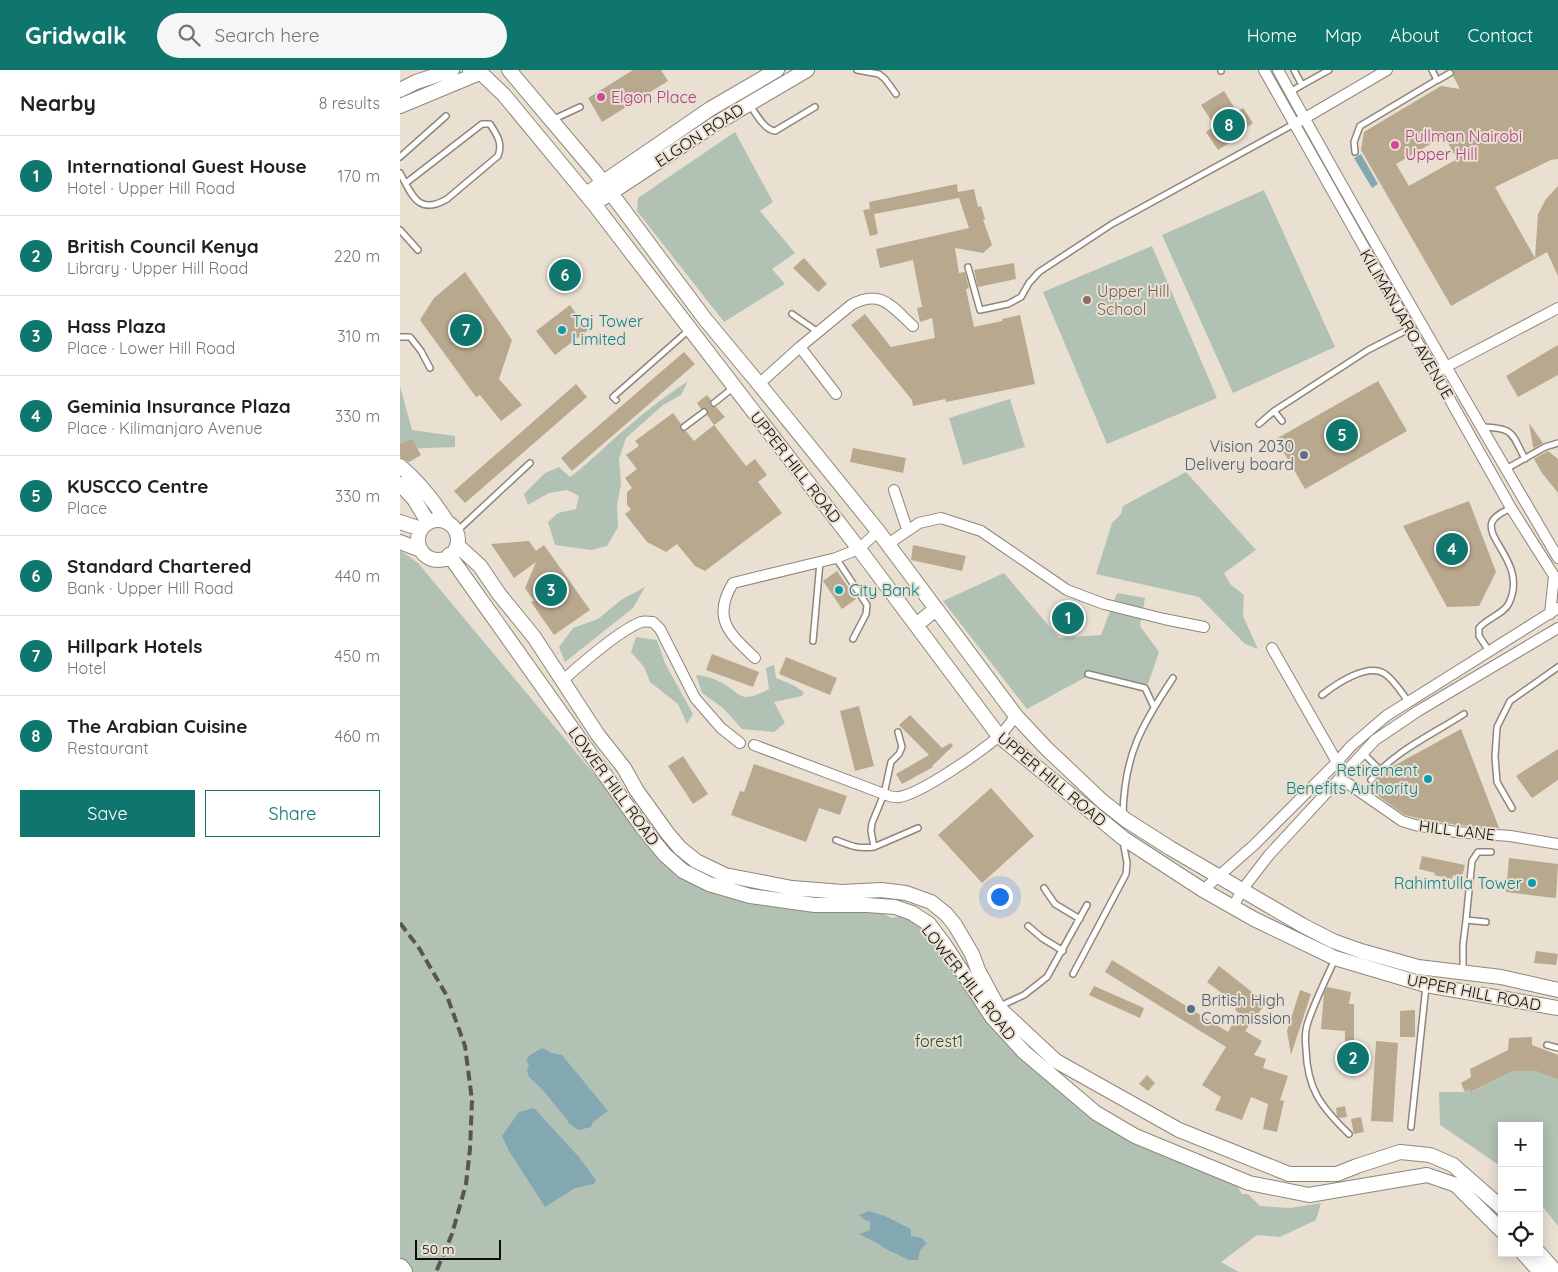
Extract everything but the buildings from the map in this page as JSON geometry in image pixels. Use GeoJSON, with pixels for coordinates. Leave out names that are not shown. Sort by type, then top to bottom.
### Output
{"type":"FeatureCollection","features":[{"type":"Feature","properties":{"kind":"highway"},"geometry":{"type":"LineString","coordinates":[[400,1268],[403,1272]]}},
{"type":"Feature","properties":{"kind":"street"},"geometry":{"type":"LineString","coordinates":[[400,90],[416,82],[452,70]]}},
{"type":"Feature","properties":{"kind":"street","name":"UPPER HILL ROAD"},"geometry":{"type":"LineString","coordinates":[[510,70],[607,188],[704,319],[878,530],[1016,716],[1046,748],[1102,801],[1126,820],[1170,848],[1333,941],[1418,967],[1501,977],[1558,990]]}},
{"type":"Feature","properties":{"kind":"street","name":"ELGON ROAD"},"geometry":{"type":"LineString","coordinates":[[607,188],[710,109],[777,70]]}},
{"type":"Feature","properties":{"kind":"street","name":"ELGON ROAD"},"geometry":{"type":"LineString","coordinates":[[590,199],[807,70]]}},
{"type":"Feature","properties":{"kind":"street","name":"KILIMANJARO AVENUE"},"geometry":{"type":"LineString","coordinates":[[1264,70],[1511,508],[1556,579],[1554,611]]}},
{"type":"Feature","properties":{"kind":"street","name":"KILIMANJARO AVENUE"},"geometry":{"type":"LineString","coordinates":[[1278,70],[1446,366],[1558,558]]}},
{"type":"Feature","properties":{"kind":"street"},"geometry":{"type":"LineString","coordinates":[[1294,124],[1387,70]]}},
{"type":"Feature","properties":{"kind":"street"},"geometry":{"type":"LineString","coordinates":[[400,106],[480,72]]}},
{"type":"Feature","properties":{"kind":"street","name":"UPPER HILL ROAD"},"geometry":{"type":"LineString","coordinates":[[480,72],[504,94],[626,245],[859,549],[999,736],[1123,838],[1203,890],[1233,907],[1335,958],[1426,985],[1558,1008]]}},
{"type":"Feature","properties":{"kind":"street"},"geometry":{"type":"LineString","coordinates":[[759,384],[851,305],[867,298],[884,300],[913,326]]}},
{"type":"Feature","properties":{"kind":"street"},"geometry":{"type":"LineString","coordinates":[[1435,373],[1558,308]]}},
{"type":"Feature","properties":{"kind":"street"},"geometry":{"type":"LineString","coordinates":[[800,347],[836,394]]}},
{"type":"Feature","properties":{"kind":"street"},"geometry":{"type":"LineString","coordinates":[[400,466],[436,504],[452,539],[444,558],[431,558],[421,550],[400,542]]}},
{"type":"Feature","properties":{"kind":"street"},"geometry":{"type":"LineString","coordinates":[[400,484],[414,499],[425,525],[418,539],[421,550]]}},
{"type":"Feature","properties":{"kind":"street"},"geometry":{"type":"LineString","coordinates":[[894,490],[907,529]]}},
{"type":"Feature","properties":{"kind":"street"},"geometry":{"type":"LineString","coordinates":[[888,544],[907,529],[919,523],[941,518],[981,531],[1067,590],[1104,604],[1204,627]]}},
{"type":"Feature","properties":{"kind":"street"},"geometry":{"type":"LineString","coordinates":[[400,522],[425,525],[435,520],[452,539]]}},
{"type":"Feature","properties":{"kind":"street"},"geometry":{"type":"LineString","coordinates":[[755,658],[730,634],[722,611],[728,591],[733,583],[836,558],[859,549],[878,530]]}},
{"type":"Feature","properties":{"kind":"street","name":"LOWER HILL ROAD"},"geometry":{"type":"LineString","coordinates":[[452,539],[480,566],[499,594],[534,637],[562,681],[668,834],[680,848],[696,861],[725,875],[792,888],[842,892],[881,890],[906,893],[931,902],[946,914],[968,945],[978,970],[998,1007],[1056,1061],[1178,1130],[1289,1174],[1337,1174],[1400,1152],[1430,1155],[1453,1165],[1498,1204]]}},
{"type":"Feature","properties":{"kind":"street","name":"LOWER HILL ROAD"},"geometry":{"type":"LineString","coordinates":[[452,539],[642,827],[665,855],[683,871],[709,884],[750,896],[815,905],[895,907],[912,913],[928,924],[934,931],[992,1017],[1024,1052],[1096,1113],[1135,1136],[1249,1183],[1309,1195],[1427,1175],[1456,1185],[1498,1227]]}},
{"type":"Feature","properties":{"kind":"street"},"geometry":{"type":"LineString","coordinates":[[916,625],[936,609]]}},
{"type":"Feature","properties":{"kind":"street"},"geometry":{"type":"LineString","coordinates":[[1203,890],[1220,877],[1271,828],[1367,731],[1408,701],[1554,611]]}},
{"type":"Feature","properties":{"kind":"street"},"geometry":{"type":"LineString","coordinates":[[562,681],[582,663],[623,633],[643,622],[653,622],[660,630],[695,698],[721,728],[740,743]]}},
{"type":"Feature","properties":{"kind":"street"},"geometry":{"type":"LineString","coordinates":[[1233,907],[1242,890],[1269,855],[1375,740],[1406,719],[1558,628]]}},
{"type":"Feature","properties":{"kind":"street"},"geometry":{"type":"LineString","coordinates":[[1272,648],[1337,762]]}},
{"type":"Feature","properties":{"kind":"street"},"geometry":{"type":"LineString","coordinates":[[754,745],[894,797],[910,794],[959,765],[999,736],[1016,716]]}},
{"type":"Feature","properties":{"kind":"street","name":"HILL LANE"},"geometry":{"type":"LineString","coordinates":[[1340,778],[1402,821],[1415,825],[1456,832],[1510,836],[1558,844]]}},
{"type":"Feature","properties":{"kind":"street"},"geometry":{"type":"LineString","coordinates":[[1527,1257],[1540,1272]]}},
{"type":"Feature","properties":{"kind":"street"},"geometry":{"type":"LineString","coordinates":[[1543,1257],[1556,1272]]}},
{"type":"Feature","properties":{"kind":"lane"},"geometry":{"type":"LineString","coordinates":[[857,70],[879,74],[886,79],[896,94]]}},
{"type":"Feature","properties":{"kind":"lane"},"geometry":{"type":"LineString","coordinates":[[1294,70],[1302,85]]}},
{"type":"Feature","properties":{"kind":"lane"},"geometry":{"type":"LineString","coordinates":[[1290,92],[1329,70]]}},
{"type":"Feature","properties":{"kind":"lane"},"geometry":{"type":"LineString","coordinates":[[1432,70],[1438,80]]}},
{"type":"Feature","properties":{"kind":"lane"},"geometry":{"type":"LineString","coordinates":[[1355,152],[1354,142],[1360,126],[1450,73]]}},
{"type":"Feature","properties":{"kind":"lane"},"geometry":{"type":"LineString","coordinates":[[749,104],[764,124],[770,130],[775,131],[815,107]]}},
{"type":"Feature","properties":{"kind":"lane"},"geometry":{"type":"LineString","coordinates":[[552,120],[580,107]]}},
{"type":"Feature","properties":{"kind":"lane"},"geometry":{"type":"LineString","coordinates":[[400,158],[446,116]]}},
{"type":"Feature","properties":{"kind":"lane"},"geometry":{"type":"LineString","coordinates":[[400,173],[416,201],[425,206],[439,204],[498,156],[501,149],[499,140],[490,124],[482,124],[406,183]]}},
{"type":"Feature","properties":{"kind":"lane"},"geometry":{"type":"LineString","coordinates":[[968,267],[980,310],[1008,304],[1021,297],[1029,283],[1039,272],[1112,224],[1294,124]]}},
{"type":"Feature","properties":{"kind":"lane"},"geometry":{"type":"LineString","coordinates":[[400,230],[418,250]]}},
{"type":"Feature","properties":{"kind":"lane"},"geometry":{"type":"LineString","coordinates":[[792,314],[818,332]]}},
{"type":"Feature","properties":{"kind":"lane"},"geometry":{"type":"LineString","coordinates":[[616,400],[614,396],[690,329]]}},
{"type":"Feature","properties":{"kind":"lane"},"geometry":{"type":"LineString","coordinates":[[1260,424],[1274,411],[1368,350],[1410,329]]}},
{"type":"Feature","properties":{"kind":"lane"},"geometry":{"type":"LineString","coordinates":[[400,337],[410,337],[421,351],[430,368]]}},
{"type":"Feature","properties":{"kind":"lane"},"geometry":{"type":"LineString","coordinates":[[714,403],[734,386]]}},
{"type":"Feature","properties":{"kind":"lane"},"geometry":{"type":"LineString","coordinates":[[1274,411],[1282,421]]}},
{"type":"Feature","properties":{"kind":"lane"},"geometry":{"type":"LineString","coordinates":[[684,427],[704,412]]}},
{"type":"Feature","properties":{"kind":"lane"},"geometry":{"type":"LineString","coordinates":[[1481,427],[1501,428],[1512,433],[1525,459]]}},
{"type":"Feature","properties":{"kind":"lane"},"geometry":{"type":"LineString","coordinates":[[1506,469],[1545,447],[1558,444]]}},
{"type":"Feature","properties":{"kind":"lane"},"geometry":{"type":"LineString","coordinates":[[452,539],[530,463]]}},
{"type":"Feature","properties":{"kind":"lane"},"geometry":{"type":"LineString","coordinates":[[1489,651],[1478,636],[1479,628],[1508,605],[1514,585],[1511,566],[1492,533],[1492,523],[1496,517],[1511,508]]}},
{"type":"Feature","properties":{"kind":"lane"},"geometry":{"type":"LineString","coordinates":[[836,558],[867,605],[866,614],[853,640]]}},
{"type":"Feature","properties":{"kind":"lane"},"geometry":{"type":"LineString","coordinates":[[814,641],[820,562]]}},
{"type":"Feature","properties":{"kind":"lane"},"geometry":{"type":"LineString","coordinates":[[1512,808],[1497,782],[1495,757],[1497,727],[1510,701],[1558,667]]}},
{"type":"Feature","properties":{"kind":"lane"},"geometry":{"type":"LineString","coordinates":[[1322,694],[1351,676],[1378,671],[1386,674],[1408,701]]}},
{"type":"Feature","properties":{"kind":"lane"},"geometry":{"type":"LineString","coordinates":[[1088,674],[1145,688],[1154,707]]}},
{"type":"Feature","properties":{"kind":"lane"},"geometry":{"type":"LineString","coordinates":[[1126,820],[1123,816],[1123,799],[1127,772],[1137,738],[1173,678]]}},
{"type":"Feature","properties":{"kind":"lane"},"geometry":{"type":"LineString","coordinates":[[1371,780],[1380,769],[1402,753],[1464,714]]}},
{"type":"Feature","properties":{"kind":"lane"},"geometry":{"type":"LineString","coordinates":[[874,847],[871,831],[872,823],[884,794],[891,762],[899,754],[902,747],[898,732]]}},
{"type":"Feature","properties":{"kind":"lane"},"geometry":{"type":"LineString","coordinates":[[1363,753],[1380,769]]}},
{"type":"Feature","properties":{"kind":"lane"},"geometry":{"type":"LineString","coordinates":[[836,840],[861,849],[874,847],[918,828]]}},
{"type":"Feature","properties":{"kind":"lane"},"geometry":{"type":"LineString","coordinates":[[1073,974],[1126,874],[1127,862],[1123,838]]}},
{"type":"Feature","properties":{"kind":"lane"},"geometry":{"type":"LineString","coordinates":[[1463,973],[1463,945],[1473,857],[1478,852],[1491,852]]}},
{"type":"Feature","properties":{"kind":"lane"},"geometry":{"type":"LineString","coordinates":[[1044,888],[1055,904],[1080,919]]}},
{"type":"Feature","properties":{"kind":"lane"},"geometry":{"type":"LineString","coordinates":[[998,1007],[1024,994],[1047,977],[1087,905]]}},
{"type":"Feature","properties":{"kind":"lane"},"geometry":{"type":"LineString","coordinates":[[1466,920],[1486,922]]}},
{"type":"Feature","properties":{"kind":"lane"},"geometry":{"type":"LineString","coordinates":[[1028,926],[1042,938],[1063,951]]}},
{"type":"Feature","properties":{"kind":"lane"},"geometry":{"type":"LineString","coordinates":[[1335,958],[1307,1024],[1305,1040],[1306,1069],[1318,1099],[1333,1119],[1349,1134]]}},
{"type":"Feature","properties":{"kind":"lane"},"geometry":{"type":"LineString","coordinates":[[1411,1127],[1426,985]]}},
{"type":"Feature","properties":{"kind":"lane"},"geometry":{"type":"LineString","coordinates":[[1547,1045],[1558,1048]]}},
{"type":"Feature","properties":{"kind":"green space"},"geometry":{"type":"Polygon","coordinates":[[[735,132],[773,202],[760,211],[795,253],[772,269],[785,284],[724,322],[637,211],[638,198],[735,132]]]}},
{"type":"Feature","properties":{"kind":"green space"},"geometry":{"type":"Polygon","coordinates":[[[1264,190],[1335,347],[1233,393],[1162,235],[1264,190]]]}},
{"type":"Feature","properties":{"kind":"green space"},"geometry":{"type":"Polygon","coordinates":[[[1152,246],[1217,398],[1107,444],[1043,292],[1152,246]]]}},
{"type":"Feature","properties":{"kind":"green space"},"geometry":{"type":"Polygon","coordinates":[[[688,381],[681,395],[663,405],[626,438],[619,459],[621,484],[617,505],[618,527],[607,546],[591,550],[555,545],[548,522],[558,513],[576,509],[579,496],[567,490],[549,493],[528,505],[524,494],[545,473],[559,467],[570,477],[647,411],[688,381]]]}},
{"type":"Feature","properties":{"kind":"green space"},"geometry":{"type":"Polygon","coordinates":[[[400,386],[412,430],[455,436],[455,447],[400,449],[400,386]]]}},
{"type":"Feature","properties":{"kind":"green space"},"geometry":{"type":"Polygon","coordinates":[[[1010,399],[1025,447],[963,465],[949,418],[1010,399]]]}},
{"type":"Feature","properties":{"kind":"green space"},"geometry":{"type":"Polygon","coordinates":[[[1186,472],[1256,550],[1224,573],[1230,584],[1244,595],[1243,616],[1258,649],[1245,644],[1199,597],[1096,574],[1112,523],[1121,514],[1123,506],[1186,472]]]}},
{"type":"Feature","properties":{"kind":"green space","name":"forest1"},"geometry":{"type":"Polygon","coordinates":[[[400,550],[418,563],[615,799],[647,822],[661,851],[678,875],[810,910],[876,910],[892,918],[904,915],[921,922],[936,948],[951,959],[997,1025],[1096,1113],[1231,1176],[1242,1194],[1248,1194],[1260,1206],[1290,1208],[1321,1203],[1316,1220],[1280,1237],[1257,1235],[1221,1262],[1239,1272],[400,1272],[400,550]]]}},
{"type":"Feature","properties":{"kind":"green space"},"geometry":{"type":"Polygon","coordinates":[[[1004,573],[1059,638],[1101,635],[1117,593],[1145,598],[1140,626],[1159,652],[1148,684],[1086,677],[1027,709],[943,601],[1004,573]]]}},
{"type":"Feature","properties":{"kind":"green space"},"geometry":{"type":"Polygon","coordinates":[[[645,587],[633,608],[565,662],[559,647],[573,628],[598,619],[621,600],[645,587]]]}},
{"type":"Feature","properties":{"kind":"green space"},"geometry":{"type":"Polygon","coordinates":[[[636,637],[657,640],[665,663],[693,714],[687,724],[678,704],[650,682],[644,667],[631,652],[636,637]]]}},
{"type":"Feature","properties":{"kind":"green space"},"geometry":{"type":"Polygon","coordinates":[[[774,665],[776,678],[804,692],[802,696],[774,702],[785,723],[774,732],[742,729],[723,708],[702,693],[696,675],[714,679],[745,697],[769,689],[766,668],[774,665]]]}},
{"type":"Feature","properties":{"kind":"green space"},"geometry":{"type":"Polygon","coordinates":[[[1513,1071],[1536,1071],[1558,1077],[1558,1226],[1543,1207],[1543,1122],[1498,1122],[1498,1164],[1440,1125],[1439,1092],[1465,1092],[1469,1089],[1472,1092],[1513,1071]]]}},
{"type":"Feature","properties":{"kind":"water"},"geometry":{"type":"Polygon","coordinates":[[[1361,154],[1378,184],[1372,188],[1354,158],[1361,154]]]}},
{"type":"Feature","properties":{"kind":"water"},"geometry":{"type":"Polygon","coordinates":[[[542,1048],[562,1055],[608,1111],[593,1122],[591,1127],[579,1130],[569,1124],[543,1090],[529,1077],[527,1070],[529,1066],[526,1060],[530,1055],[542,1048]]]}},
{"type":"Feature","properties":{"kind":"water"},"geometry":{"type":"Polygon","coordinates":[[[534,1108],[579,1157],[596,1180],[594,1184],[575,1188],[545,1207],[509,1151],[502,1136],[519,1112],[534,1108]]]}},
{"type":"Feature","properties":{"kind":"water"},"geometry":{"type":"Polygon","coordinates":[[[869,1211],[885,1216],[911,1229],[911,1237],[921,1238],[927,1243],[920,1250],[918,1260],[909,1260],[859,1234],[870,1230],[870,1221],[865,1220],[859,1215],[869,1211]]]}},
{"type":"Feature","properties":{"kind":"railway"},"geometry":{"type":"LineString","coordinates":[[400,923],[419,948],[447,996],[465,1046],[472,1100],[466,1184],[452,1234],[436,1272]]}},
{"type":"Feature","properties":{"kind":"place","name":"Elgon Place"},"geometry":{"type":"Point","coordinates":[601,97]}},
{"type":"Feature","properties":{"kind":"place","name":"The Arabian Cuisine"},"geometry":{"type":"Point","coordinates":[1229,125]}},
{"type":"Feature","properties":{"kind":"place","name":"Pullman Nairobi Upper Hill"},"geometry":{"type":"Point","coordinates":[1395,145]}},
{"type":"Feature","properties":{"kind":"place","name":"Standard Chartered"},"geometry":{"type":"Point","coordinates":[565,275]}},
{"type":"Feature","properties":{"kind":"place","name":"Upper Hill School"},"geometry":{"type":"Point","coordinates":[1087,300]}},
{"type":"Feature","properties":{"kind":"place","name":"Hillpark Hotels"},"geometry":{"type":"Point","coordinates":[466,330]}},
{"type":"Feature","properties":{"kind":"place","name":"Taj Tower Limited"},"geometry":{"type":"Point","coordinates":[562,330]}},
{"type":"Feature","properties":{"kind":"place","name":"KUSCCO Centre"},"geometry":{"type":"Point","coordinates":[1342,435]}},
{"type":"Feature","properties":{"kind":"place","name":"Vision 2030 Delivery board"},"geometry":{"type":"Point","coordinates":[1304,455]}},
{"type":"Feature","properties":{"kind":"place","name":"Geminia Insurance Plaza"},"geometry":{"type":"Point","coordinates":[1452,549]}},
{"type":"Feature","properties":{"kind":"place","name":"Hass Plaza"},"geometry":{"type":"Point","coordinates":[551,590]}},
{"type":"Feature","properties":{"kind":"place","name":"City Bank"},"geometry":{"type":"Point","coordinates":[839,590]}},
{"type":"Feature","properties":{"kind":"place","name":"International Guest House"},"geometry":{"type":"Point","coordinates":[1068,618]}},
{"type":"Feature","properties":{"kind":"place","name":"Retirement Benefits Authority"},"geometry":{"type":"Point","coordinates":[1428,779]}},
{"type":"Feature","properties":{"kind":"place","name":"Rahimtulla Tower"},"geometry":{"type":"Point","coordinates":[1532,883]}},
{"type":"Feature","properties":{"kind":"place","name":"British High Commission"},"geometry":{"type":"Point","coordinates":[1191,1009]}},
{"type":"Feature","properties":{"kind":"place","name":"British Council Kenya"},"geometry":{"type":"Point","coordinates":[1353,1058]}}]}
